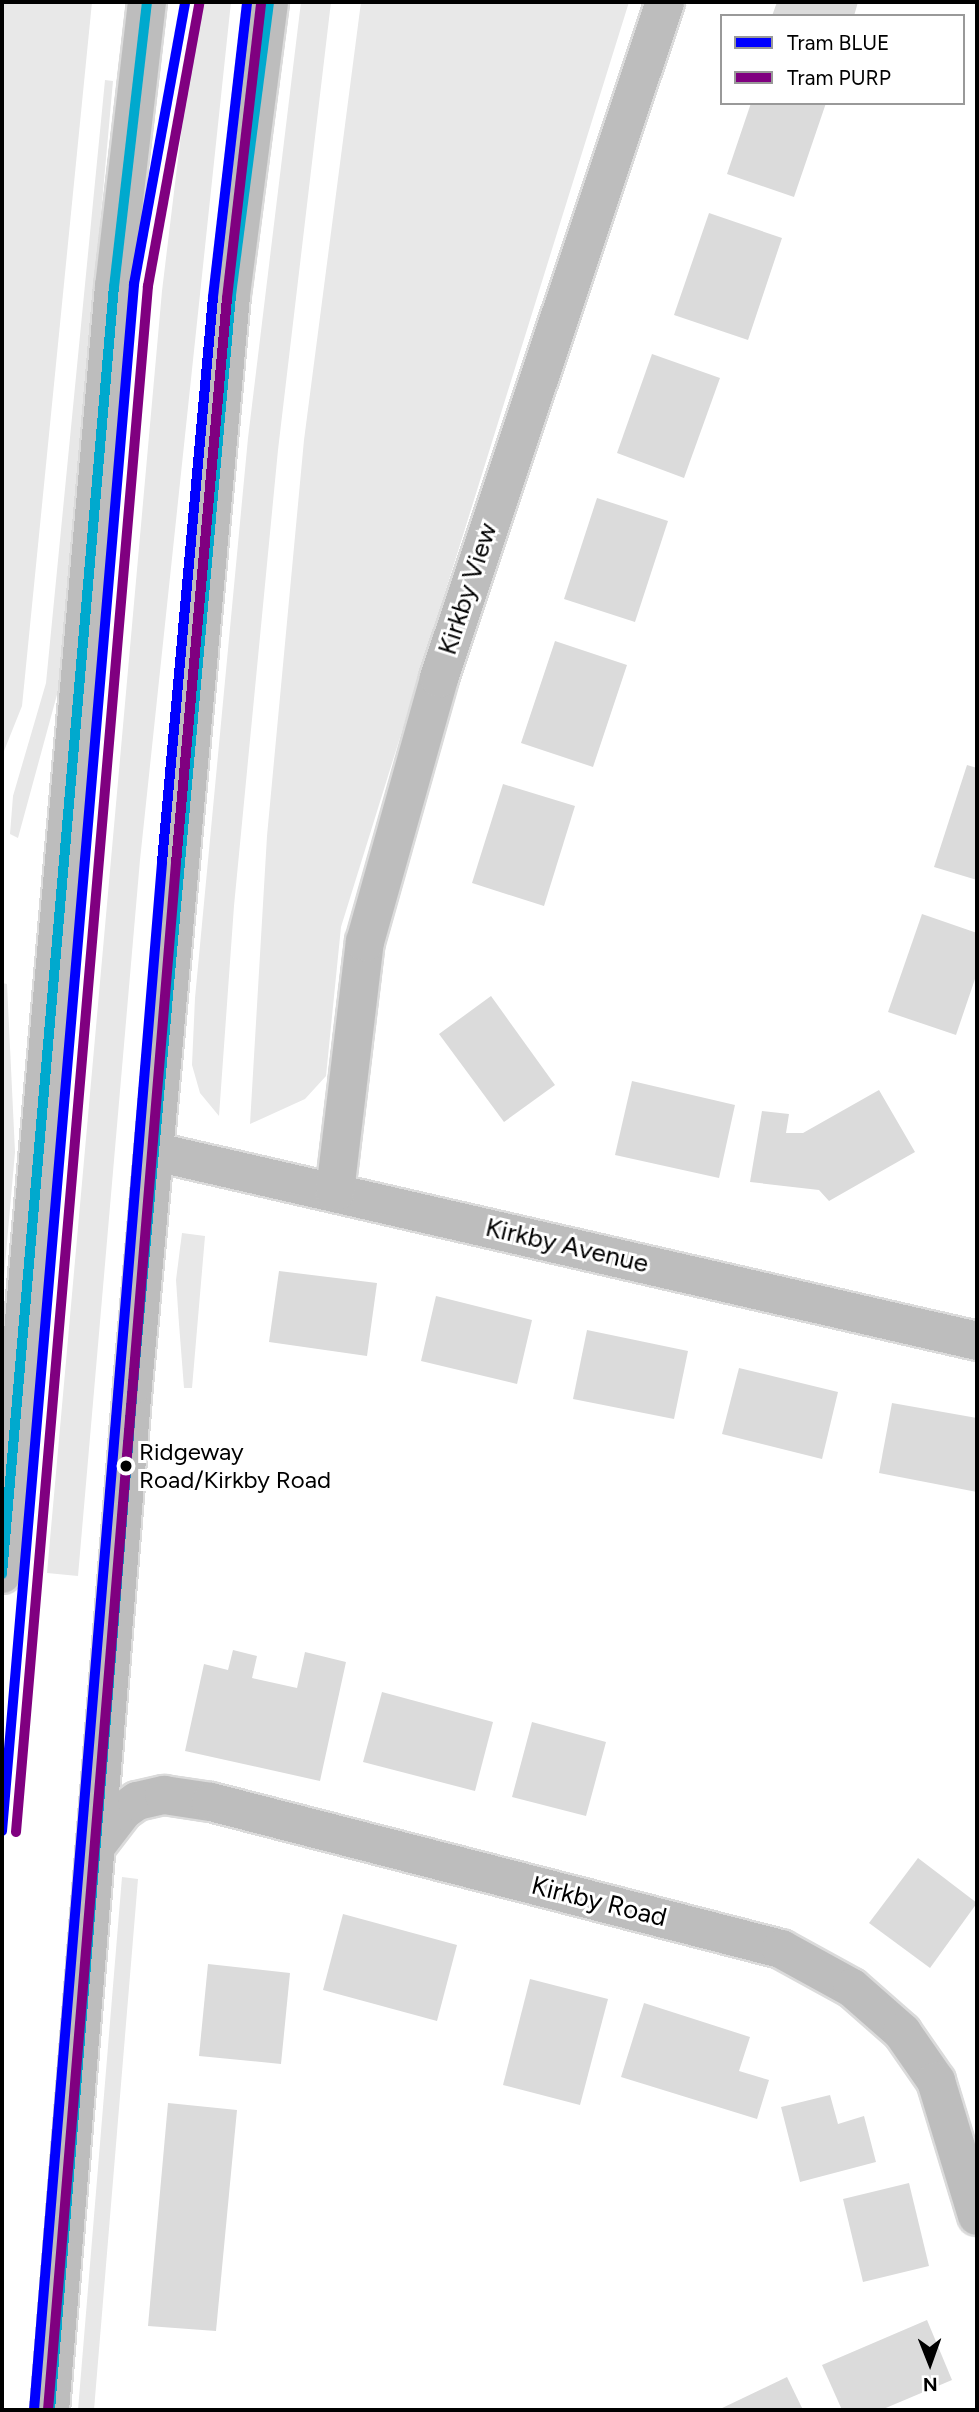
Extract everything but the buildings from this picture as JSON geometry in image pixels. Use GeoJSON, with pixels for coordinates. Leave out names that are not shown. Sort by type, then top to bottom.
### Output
{"type":"FeatureCollection","features":[{"type":"Feature","properties":{"kind":"main road"},"geometry":{"type":"LineString","coordinates":[[2,1574],[114,287],[147,2]]}},
{"type":"Feature","properties":{"kind":"main road"},"geometry":{"type":"LineString","coordinates":[[50,2410],[231,295],[270,2]]}},
{"type":"Feature","properties":{"kind":"main road","name":"Kirkby View"},"geometry":{"type":"LineString","coordinates":[[335,1192],[369,929],[439,678],[665,2]]}},
{"type":"Feature","properties":{"kind":"main road","name":"Kirkby Avenue"},"geometry":{"type":"LineString","coordinates":[[156,1152],[975,1332]]}},
{"type":"Feature","properties":{"kind":"main road","name":"Kirkby Road"},"geometry":{"type":"LineString","coordinates":[[97,1845],[123,1811],[158,1795],[211,1802],[781,1949],[852,1988],[902,2032],[936,2081],[977,2216]]}},
{"type":"Feature","properties":{"kind":"shaded area"},"geometry":{"type":"Polygon","coordinates":[[[2,2],[92,2],[22,706],[2,756],[2,2]]]}},
{"type":"Feature","properties":{"kind":"shaded area"},"geometry":{"type":"Polygon","coordinates":[[[197,2],[231,2],[140,860],[78,1576],[47,1573],[162,291],[197,2]]]}},
{"type":"Feature","properties":{"kind":"shaded area"},"geometry":{"type":"Polygon","coordinates":[[[301,2],[331,2],[278,450],[234,906],[219,1116],[200,1093],[192,1065],[195,998],[248,438],[301,2]]]}},
{"type":"Feature","properties":{"kind":"shaded area"},"geometry":{"type":"Polygon","coordinates":[[[361,2],[629,2],[341,927],[326,1076],[305,1099],[250,1124],[267,836],[304,440],[361,2]]]}},
{"type":"Feature","properties":{"kind":"shaded area"},"geometry":{"type":"Polygon","coordinates":[[[105,80],[113,81],[58,691],[18,838],[10,834],[13,796],[46,683],[105,80]]]}},
{"type":"Feature","properties":{"kind":"shaded area"},"geometry":{"type":"Polygon","coordinates":[[[2,983],[7,984],[15,1152],[2,1299],[2,983]]]}},
{"type":"Feature","properties":{"kind":"shaded area"},"geometry":{"type":"Polygon","coordinates":[[[182,1233],[205,1236],[192,1388],[184,1388],[176,1280],[182,1233]]]}},
{"type":"Feature","properties":{"kind":"shaded area"},"geometry":{"type":"Polygon","coordinates":[[[122,1877],[138,1879],[94,2410],[78,2410],[122,1877]]]}},
{"type":"Feature","properties":{"kind":"tram line","name":"BLUE"},"geometry":{"type":"LineString","coordinates":[[2,1831],[134,284],[185,2]]}},
{"type":"Feature","properties":{"kind":"tram line","name":"BLUE"},"geometry":{"type":"LineString","coordinates":[[34,2410],[162,862],[213,297],[247,2]]}},
{"type":"Feature","properties":{"kind":"tram line","name":"PURP"},"geometry":{"type":"LineString","coordinates":[[16,1832],[148,286],[199,4]]}},
{"type":"Feature","properties":{"kind":"tram line","name":"PURP"},"geometry":{"type":"LineString","coordinates":[[48,2410],[176,863],[227,298],[261,4]]}},
{"type":"Feature","properties":{"kind":"transit line"},"geometry":{"type":"LineString","coordinates":[[2,1574],[114,287],[147,2]]}},
{"type":"Feature","properties":{"kind":"transit line"},"geometry":{"type":"LineString","coordinates":[[50,2410],[133,1385],[231,295],[269,2]]}},
{"type":"Feature","properties":{"kind":"place","name":"Ridgeway Road/Kirkby Road"},"geometry":{"type":"Point","coordinates":[126,1466]}}]}
